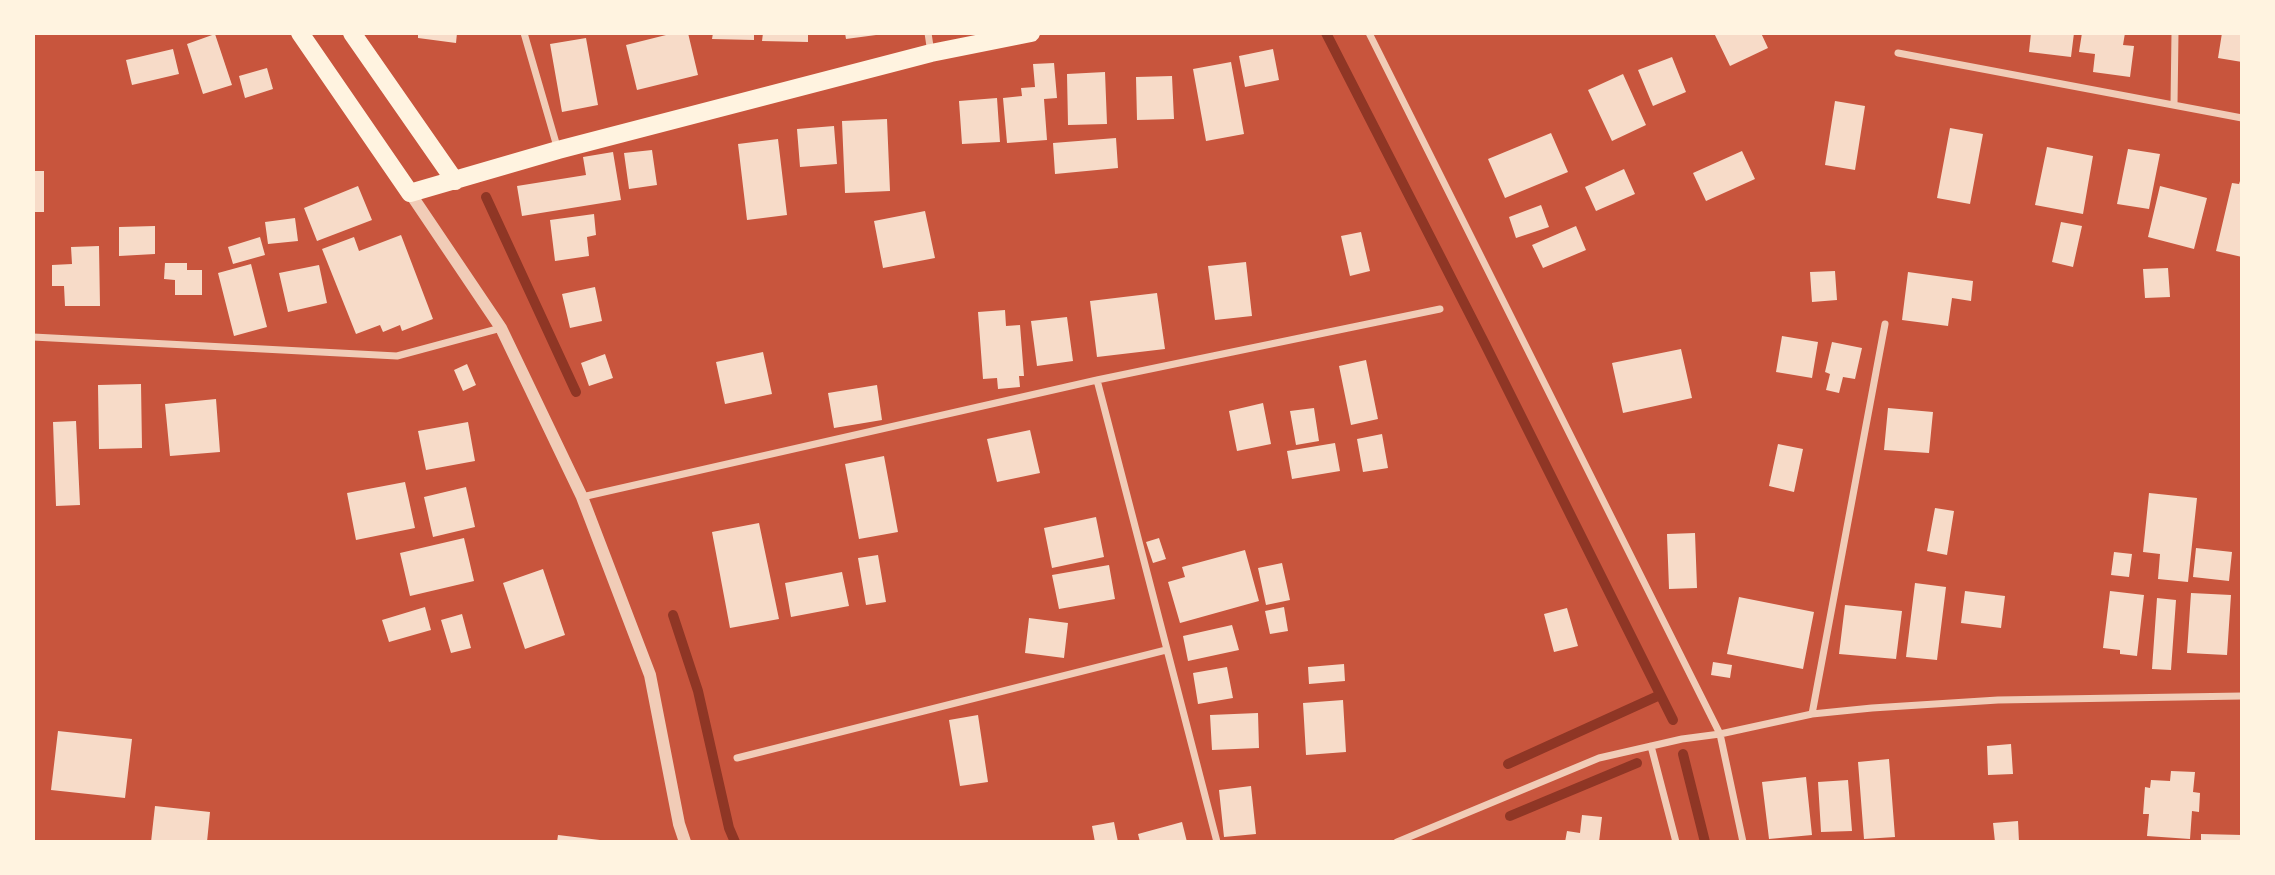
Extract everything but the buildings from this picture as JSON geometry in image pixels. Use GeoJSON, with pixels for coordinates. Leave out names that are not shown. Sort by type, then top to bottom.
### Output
{"type":"FeatureCollection","features":[{"type":"Feature","properties":{"kind":"main road"},"geometry":{"type":"LineString","coordinates":[[300,33],[410,194],[558,150],[931,52],[1031,33]]}},
{"type":"Feature","properties":{"kind":"main road"},"geometry":{"type":"LineString","coordinates":[[352,33],[455,181]]}},
{"type":"Feature","properties":{"kind":"street"},"geometry":{"type":"LineString","coordinates":[[524,33],[558,150]]}},
{"type":"Feature","properties":{"kind":"street"},"geometry":{"type":"LineString","coordinates":[[928,33],[931,52]]}},
{"type":"Feature","properties":{"kind":"street"},"geometry":{"type":"LineString","coordinates":[[1369,33],[1720,734],[1743,842]]}},
{"type":"Feature","properties":{"kind":"street"},"geometry":{"type":"LineString","coordinates":[[2174,105],[2175,33]]}},
{"type":"Feature","properties":{"kind":"street"},"geometry":{"type":"LineString","coordinates":[[1898,53],[2242,118]]}},
{"type":"Feature","properties":{"kind":"street"},"geometry":{"type":"LineString","coordinates":[[410,194],[501,328],[582,498],[650,676],[685,842]]}},
{"type":"Feature","properties":{"kind":"street"},"geometry":{"type":"LineString","coordinates":[[582,498],[1097,380],[1440,309]]}},
{"type":"Feature","properties":{"kind":"street"},"geometry":{"type":"LineString","coordinates":[[1812,714],[1885,324]]}},
{"type":"Feature","properties":{"kind":"street"},"geometry":{"type":"LineString","coordinates":[[33,337],[397,356],[501,328]]}},
{"type":"Feature","properties":{"kind":"street"},"geometry":{"type":"LineString","coordinates":[[1097,380],[1217,842]]}},
{"type":"Feature","properties":{"kind":"street"},"geometry":{"type":"LineString","coordinates":[[737,758],[1166,650]]}},
{"type":"Feature","properties":{"kind":"street"},"geometry":{"type":"LineString","coordinates":[[1397,842],[1599,758],[1812,714],[1998,700],[2242,696]]}},
{"type":"Feature","properties":{"kind":"street"},"geometry":{"type":"LineString","coordinates":[[1651,746],[1676,842]]}},
{"type":"Feature","properties":{"kind":"waterway"},"geometry":{"type":"LineString","coordinates":[[1326,33],[1673,720]]}},
{"type":"Feature","properties":{"kind":"waterway"},"geometry":{"type":"LineString","coordinates":[[486,197],[576,392]]}},
{"type":"Feature","properties":{"kind":"waterway"},"geometry":{"type":"LineString","coordinates":[[673,615],[698,691],[729,828],[735,842]]}},
{"type":"Feature","properties":{"kind":"waterway"},"geometry":{"type":"LineString","coordinates":[[1508,764],[1660,695]]}},
{"type":"Feature","properties":{"kind":"waterway"},"geometry":{"type":"LineString","coordinates":[[1683,754],[1705,842]]}},
{"type":"Feature","properties":{"kind":"waterway"},"geometry":{"type":"LineString","coordinates":[[1510,816],[1637,763]]}}]}
